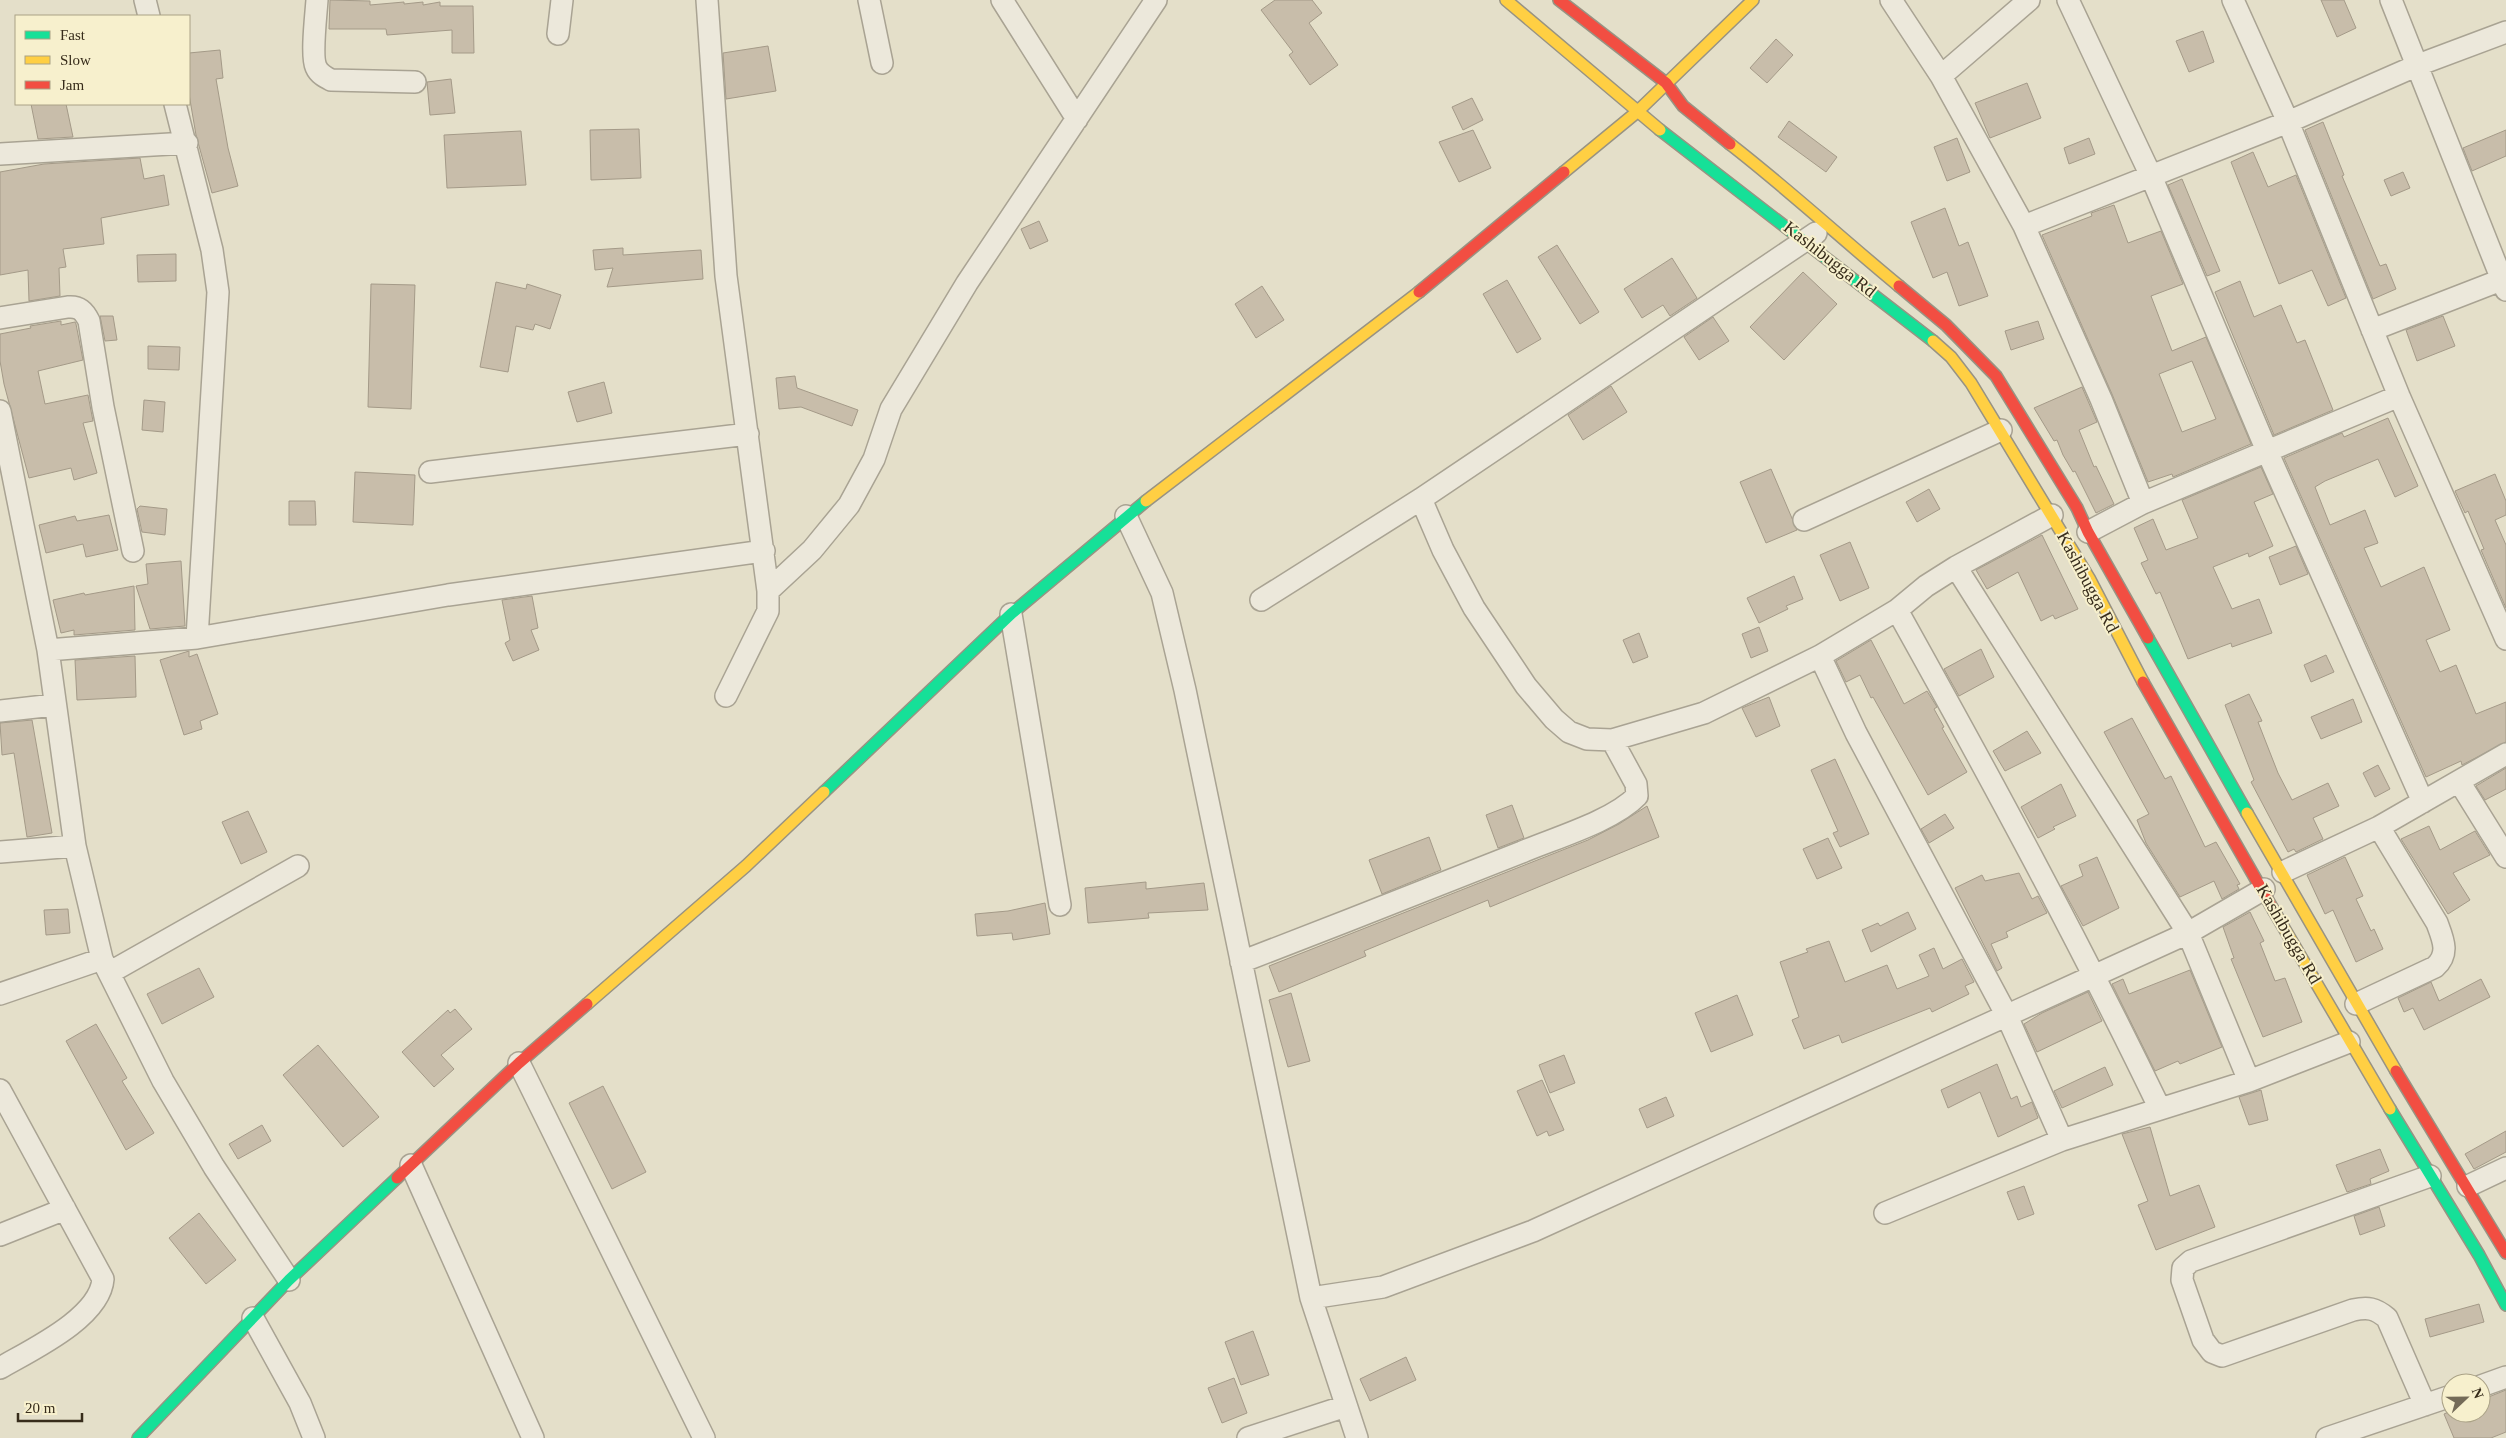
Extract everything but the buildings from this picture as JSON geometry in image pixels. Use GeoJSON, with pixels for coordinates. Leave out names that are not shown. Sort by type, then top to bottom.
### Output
{"type":"FeatureCollection","features":[{"type":"Feature","properties":{"kind":"main road","name":"Kashibugga Rd"},"geometry":{"type":"LineString","coordinates":[[1506,0],[1637,112],[1921,330],[1951,357],[1971,383],[2052,514],[2089,578],[2124,649],[2350,1042],[2479,1255],[2506,1305]]}},
{"type":"Feature","properties":{"kind":"main road","name":"Kashibugga Rd"},"geometry":{"type":"LineString","coordinates":[[1559,0],[1666,83],[1684,106],[1794,194],[1827,227],[1946,325],[1996,376],[2077,508],[2088,532],[2283,872],[2356,1004],[2468,1186],[2506,1253]]}},
{"type":"Feature","properties":{"kind":"main road"},"geometry":{"type":"LineString","coordinates":[[138,1438],[290,1280],[519,1063],[746,866],[1011,614],[1126,516],[1383,322],[1637,112],[1753,0]]}},
{"type":"Feature","properties":{"kind":"street"},"geometry":{"type":"LineString","coordinates":[[145,0],[149,15]]}},
{"type":"Feature","properties":{"kind":"street"},"geometry":{"type":"LineString","coordinates":[[317,0],[315,56],[316,67],[321,74],[331,80],[415,82]]}},
{"type":"Feature","properties":{"kind":"street"},"geometry":{"type":"LineString","coordinates":[[558,34],[562,0]]}},
{"type":"Feature","properties":{"kind":"street"},"geometry":{"type":"LineString","coordinates":[[707,0],[726,276],[768,591],[768,611],[726,696]]}},
{"type":"Feature","properties":{"kind":"street"},"geometry":{"type":"LineString","coordinates":[[869,0],[882,63]]}},
{"type":"Feature","properties":{"kind":"street"},"geometry":{"type":"LineString","coordinates":[[1002,0],[1077,119]]}},
{"type":"Feature","properties":{"kind":"street"},"geometry":{"type":"LineString","coordinates":[[768,591],[812,550],[849,504],[874,459],[891,408],[967,283],[1156,0]]}},
{"type":"Feature","properties":{"kind":"street"},"geometry":{"type":"LineString","coordinates":[[1891,0],[1941,76],[2024,226],[2101,399],[2143,503]]}},
{"type":"Feature","properties":{"kind":"street"},"geometry":{"type":"LineString","coordinates":[[1941,76],[2029,0]]}},
{"type":"Feature","properties":{"kind":"street"},"geometry":{"type":"LineString","coordinates":[[2068,0],[2151,176],[2267,451],[2423,802]]}},
{"type":"Feature","properties":{"kind":"street"},"geometry":{"type":"LineString","coordinates":[[2233,0],[2288,122],[2399,396],[2506,639]]}},
{"type":"Feature","properties":{"kind":"street"},"geometry":{"type":"LineString","coordinates":[[2372,330],[2504,285],[2391,0]]}},
{"type":"Feature","properties":{"kind":"street"},"geometry":{"type":"LineString","coordinates":[[2024,226],[2288,122],[2418,65],[2506,32]]}},
{"type":"Feature","properties":{"kind":"street"},"geometry":{"type":"LineString","coordinates":[[175,105],[187,143],[212,250],[218,292],[197,638]]}},
{"type":"Feature","properties":{"kind":"street"},"geometry":{"type":"LineString","coordinates":[[0,154],[187,143]]}},
{"type":"Feature","properties":{"kind":"street"},"geometry":{"type":"LineString","coordinates":[[1261,600],[1421,499],[1804,240],[1827,227]]}},
{"type":"Feature","properties":{"kind":"street"},"geometry":{"type":"LineString","coordinates":[[0,318],[77,306],[85,313],[89,321],[103,407],[133,551]]}},
{"type":"Feature","properties":{"kind":"street"},"geometry":{"type":"LineString","coordinates":[[2088,532],[2143,503],[2399,396]]}},
{"type":"Feature","properties":{"kind":"street"},"geometry":{"type":"LineString","coordinates":[[0,411],[48,650],[54,705],[75,846],[105,966],[163,1081],[214,1168],[290,1280]]}},
{"type":"Feature","properties":{"kind":"street"},"geometry":{"type":"LineString","coordinates":[[1804,520],[2001,430]]}},
{"type":"Feature","properties":{"kind":"street"},"geometry":{"type":"LineString","coordinates":[[430,472],[748,434]]}},
{"type":"Feature","properties":{"kind":"street"},"geometry":{"type":"LineString","coordinates":[[1421,499],[1443,550],[1474,608],[1526,686],[1554,719],[1569,732],[1587,739],[1612,740],[1704,713],[1820,656],[1897,610],[1926,586],[1956,567],[2052,514]]}},
{"type":"Feature","properties":{"kind":"street"},"geometry":{"type":"LineString","coordinates":[[1126,516],[1162,593],[1311,1298],[1357,1438]]}},
{"type":"Feature","properties":{"kind":"street"},"geometry":{"type":"LineString","coordinates":[[48,650],[197,638],[448,595],[764,551]]}},
{"type":"Feature","properties":{"kind":"street"},"geometry":{"type":"LineString","coordinates":[[1956,567],[2188,933],[2249,1081]]}},
{"type":"Feature","properties":{"kind":"street"},"geometry":{"type":"LineString","coordinates":[[1897,610],[1992,780],[2096,975],[2160,1109]]}},
{"type":"Feature","properties":{"kind":"street"},"geometry":{"type":"LineString","coordinates":[[1011,614],[1060,905]]}},
{"type":"Feature","properties":{"kind":"street"},"geometry":{"type":"LineString","coordinates":[[1820,656],[1856,733],[2006,1016],[2062,1140]]}},
{"type":"Feature","properties":{"kind":"street"},"geometry":{"type":"LineString","coordinates":[[0,711],[54,705]]}},
{"type":"Feature","properties":{"kind":"street"},"geometry":{"type":"LineString","coordinates":[[1241,962],[1575,830],[1627,806],[1637,796],[1636,784],[1612,740]]}},
{"type":"Feature","properties":{"kind":"street"},"geometry":{"type":"LineString","coordinates":[[2283,872],[2379,828],[2460,783],[2506,754]]}},
{"type":"Feature","properties":{"kind":"street"},"geometry":{"type":"LineString","coordinates":[[2460,783],[2506,857]]}},
{"type":"Feature","properties":{"kind":"street"},"geometry":{"type":"LineString","coordinates":[[2356,1004],[2436,967],[2442,961],[2444,954],[2443,940],[2437,923],[2379,828]]}},
{"type":"Feature","properties":{"kind":"street"},"geometry":{"type":"LineString","coordinates":[[0,852],[75,846]]}},
{"type":"Feature","properties":{"kind":"street"},"geometry":{"type":"LineString","coordinates":[[0,994],[105,966],[298,866]]}},
{"type":"Feature","properties":{"kind":"street"},"geometry":{"type":"LineString","coordinates":[[1311,1298],[1383,1288],[1533,1231],[2188,933],[2264,890]]}},
{"type":"Feature","properties":{"kind":"street"},"geometry":{"type":"LineString","coordinates":[[1885,1213],[2062,1140],[2249,1081],[2350,1042]]}},
{"type":"Feature","properties":{"kind":"street"},"geometry":{"type":"LineString","coordinates":[[519,1063],[704,1438]]}},
{"type":"Feature","properties":{"kind":"street"},"geometry":{"type":"LineString","coordinates":[[0,1090],[103,1279],[102,1290],[96,1301],[60,1333],[0,1368]]}},
{"type":"Feature","properties":{"kind":"street"},"geometry":{"type":"LineString","coordinates":[[411,1165],[533,1438]]}},
{"type":"Feature","properties":{"kind":"street"},"geometry":{"type":"LineString","coordinates":[[2468,1186],[2506,1168]]}},
{"type":"Feature","properties":{"kind":"street"},"geometry":{"type":"LineString","coordinates":[[2425,1405],[2386,1318],[2377,1310],[2366,1307],[2353,1310],[2222,1356],[2212,1352],[2202,1340],[2182,1280],[2183,1268],[2191,1261],[2430,1176]]}},
{"type":"Feature","properties":{"kind":"street"},"geometry":{"type":"LineString","coordinates":[[0,1235],[65,1209]]}},
{"type":"Feature","properties":{"kind":"street"},"geometry":{"type":"LineString","coordinates":[[253,1318],[300,1403],[314,1438]]}},
{"type":"Feature","properties":{"kind":"street"},"geometry":{"type":"LineString","coordinates":[[2491,1382],[2506,1377]]}},
{"type":"Feature","properties":{"kind":"street"},"geometry":{"type":"LineString","coordinates":[[2327,1438],[2441,1399]]}},
{"type":"Feature","properties":{"kind":"street"},"geometry":{"type":"LineString","coordinates":[[1248,1438],[1346,1406]]}},
{"type":"Feature","properties":{"kind":"traffic: fast"},"geometry":{"type":"LineString","coordinates":[[1660,130],[1933,341]]}},
{"type":"Feature","properties":{"kind":"traffic: fast"},"geometry":{"type":"LineString","coordinates":[[824,792],[1011,614],[1146,501]]}},
{"type":"Feature","properties":{"kind":"traffic: fast"},"geometry":{"type":"LineString","coordinates":[[2148,638],[2247,813]]}},
{"type":"Feature","properties":{"kind":"traffic: fast"},"geometry":{"type":"LineString","coordinates":[[2390,1109],[2479,1255],[2506,1305]]}},
{"type":"Feature","properties":{"kind":"traffic: fast"},"geometry":{"type":"LineString","coordinates":[[138,1438],[289,1280],[397,1178]]}},
{"type":"Feature","properties":{"kind":"traffic: slow"},"geometry":{"type":"LineString","coordinates":[[1506,0],[1660,130]]}},
{"type":"Feature","properties":{"kind":"traffic: slow"},"geometry":{"type":"LineString","coordinates":[[1564,172],[1637,112],[1753,0]]}},
{"type":"Feature","properties":{"kind":"traffic: slow"},"geometry":{"type":"LineString","coordinates":[[1730,144],[1899,286]]}},
{"type":"Feature","properties":{"kind":"traffic: slow"},"geometry":{"type":"LineString","coordinates":[[1146,501],[1419,292]]}},
{"type":"Feature","properties":{"kind":"traffic: slow"},"geometry":{"type":"LineString","coordinates":[[1933,341],[1951,357],[1971,383],[2089,578],[2143,682]]}},
{"type":"Feature","properties":{"kind":"traffic: slow"},"geometry":{"type":"LineString","coordinates":[[587,1004],[746,866],[824,792]]}},
{"type":"Feature","properties":{"kind":"traffic: slow"},"geometry":{"type":"LineString","coordinates":[[2247,813],[2396,1071]]}},
{"type":"Feature","properties":{"kind":"traffic: slow"},"geometry":{"type":"LineString","coordinates":[[2274,911],[2390,1109]]}},
{"type":"Feature","properties":{"kind":"traffic: jam"},"geometry":{"type":"LineString","coordinates":[[1559,0],[1666,83],[1683,106],[1730,144]]}},
{"type":"Feature","properties":{"kind":"traffic: jam"},"geometry":{"type":"LineString","coordinates":[[1419,292],[1564,172]]}},
{"type":"Feature","properties":{"kind":"traffic: jam"},"geometry":{"type":"LineString","coordinates":[[1899,286],[1946,325],[1996,376],[2077,508],[2088,532],[2148,638]]}},
{"type":"Feature","properties":{"kind":"traffic: jam"},"geometry":{"type":"LineString","coordinates":[[2143,682],[2274,911]]}},
{"type":"Feature","properties":{"kind":"traffic: jam"},"geometry":{"type":"LineString","coordinates":[[397,1178],[519,1063],[587,1004]]}},
{"type":"Feature","properties":{"kind":"traffic: jam"},"geometry":{"type":"LineString","coordinates":[[2396,1071],[2506,1253]]}}]}
